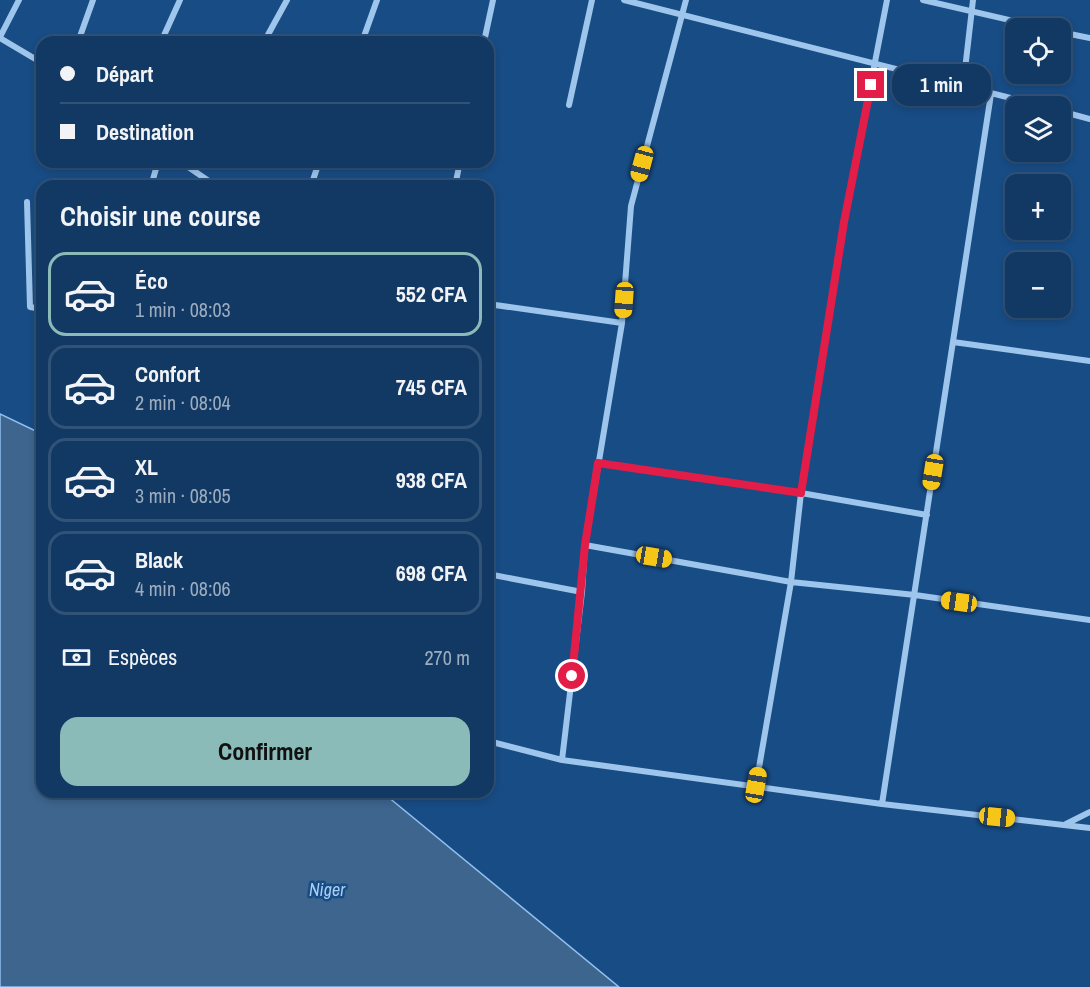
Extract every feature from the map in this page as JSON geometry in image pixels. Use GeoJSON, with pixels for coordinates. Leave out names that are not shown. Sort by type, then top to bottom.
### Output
{"type":"FeatureCollection","features":[{"type":"Feature","properties":{"kind":"street"},"geometry":{"type":"LineString","coordinates":[[19,0],[0,37],[36,59]]}},
{"type":"Feature","properties":{"kind":"street"},"geometry":{"type":"LineString","coordinates":[[80,36],[93,0]]}},
{"type":"Feature","properties":{"kind":"street"},"geometry":{"type":"LineString","coordinates":[[164,36],[180,0]]}},
{"type":"Feature","properties":{"kind":"street"},"geometry":{"type":"LineString","coordinates":[[267,36],[287,0]]}},
{"type":"Feature","properties":{"kind":"street"},"geometry":{"type":"LineString","coordinates":[[364,36],[377,0]]}},
{"type":"Feature","properties":{"kind":"street"},"geometry":{"type":"LineString","coordinates":[[485,36],[493,0]]}},
{"type":"Feature","properties":{"kind":"street"},"geometry":{"type":"LineString","coordinates":[[569,105],[592,0]]}},
{"type":"Feature","properties":{"kind":"street"},"geometry":{"type":"LineString","coordinates":[[624,0],[1005,97]]}},
{"type":"Feature","properties":{"kind":"street"},"geometry":{"type":"LineString","coordinates":[[562,760],[582,592],[585,545],[622,323],[631,206],[686,0]]}},
{"type":"Feature","properties":{"kind":"street"},"geometry":{"type":"LineString","coordinates":[[756,785],[791,582],[801,493],[844,222],[887,0]]}},
{"type":"Feature","properties":{"kind":"street"},"geometry":{"type":"LineString","coordinates":[[923,0],[1005,20]]}},
{"type":"Feature","properties":{"kind":"street"},"geometry":{"type":"LineString","coordinates":[[963,87],[973,0]]}},
{"type":"Feature","properties":{"kind":"street"},"geometry":{"type":"LineString","coordinates":[[1071,34],[1090,38]]}},
{"type":"Feature","properties":{"kind":"street"},"geometry":{"type":"LineString","coordinates":[[882,804],[991,94]]}},
{"type":"Feature","properties":{"kind":"street"},"geometry":{"type":"LineString","coordinates":[[1071,114],[1090,118]]}},
{"type":"Feature","properties":{"kind":"street"},"geometry":{"type":"LineString","coordinates":[[190,168],[207,180]]}},
{"type":"Feature","properties":{"kind":"street"},"geometry":{"type":"LineString","coordinates":[[27,202],[30,307],[36,308]]}},
{"type":"Feature","properties":{"kind":"street"},"geometry":{"type":"LineString","coordinates":[[494,305],[622,323]]}},
{"type":"Feature","properties":{"kind":"street"},"geometry":{"type":"LineString","coordinates":[[953,342],[1090,361]]}},
{"type":"Feature","properties":{"kind":"street"},"geometry":{"type":"LineString","coordinates":[[598,463],[801,493],[927,515]]}},
{"type":"Feature","properties":{"kind":"street"},"geometry":{"type":"LineString","coordinates":[[585,545],[791,582],[1090,620]]}},
{"type":"Feature","properties":{"kind":"street"},"geometry":{"type":"LineString","coordinates":[[494,575],[582,592]]}},
{"type":"Feature","properties":{"kind":"street"},"geometry":{"type":"LineString","coordinates":[[494,743],[562,760],[882,804],[1090,828]]}},
{"type":"Feature","properties":{"kind":"street"},"geometry":{"type":"LineString","coordinates":[[1065,824],[1090,812]]}},
{"type":"Feature","properties":{"kind":"water","name":"Niger"},"geometry":{"type":"Polygon","coordinates":[[[0,414],[36,431],[36,798],[389,798],[619,987],[0,987],[0,414]]]}},
{"type":"Feature","properties":{"kind":"route"},"geometry":{"type":"LineString","coordinates":[[572,676],[585,545],[598,463],[801,493],[844,222],[871,85]]}}]}
